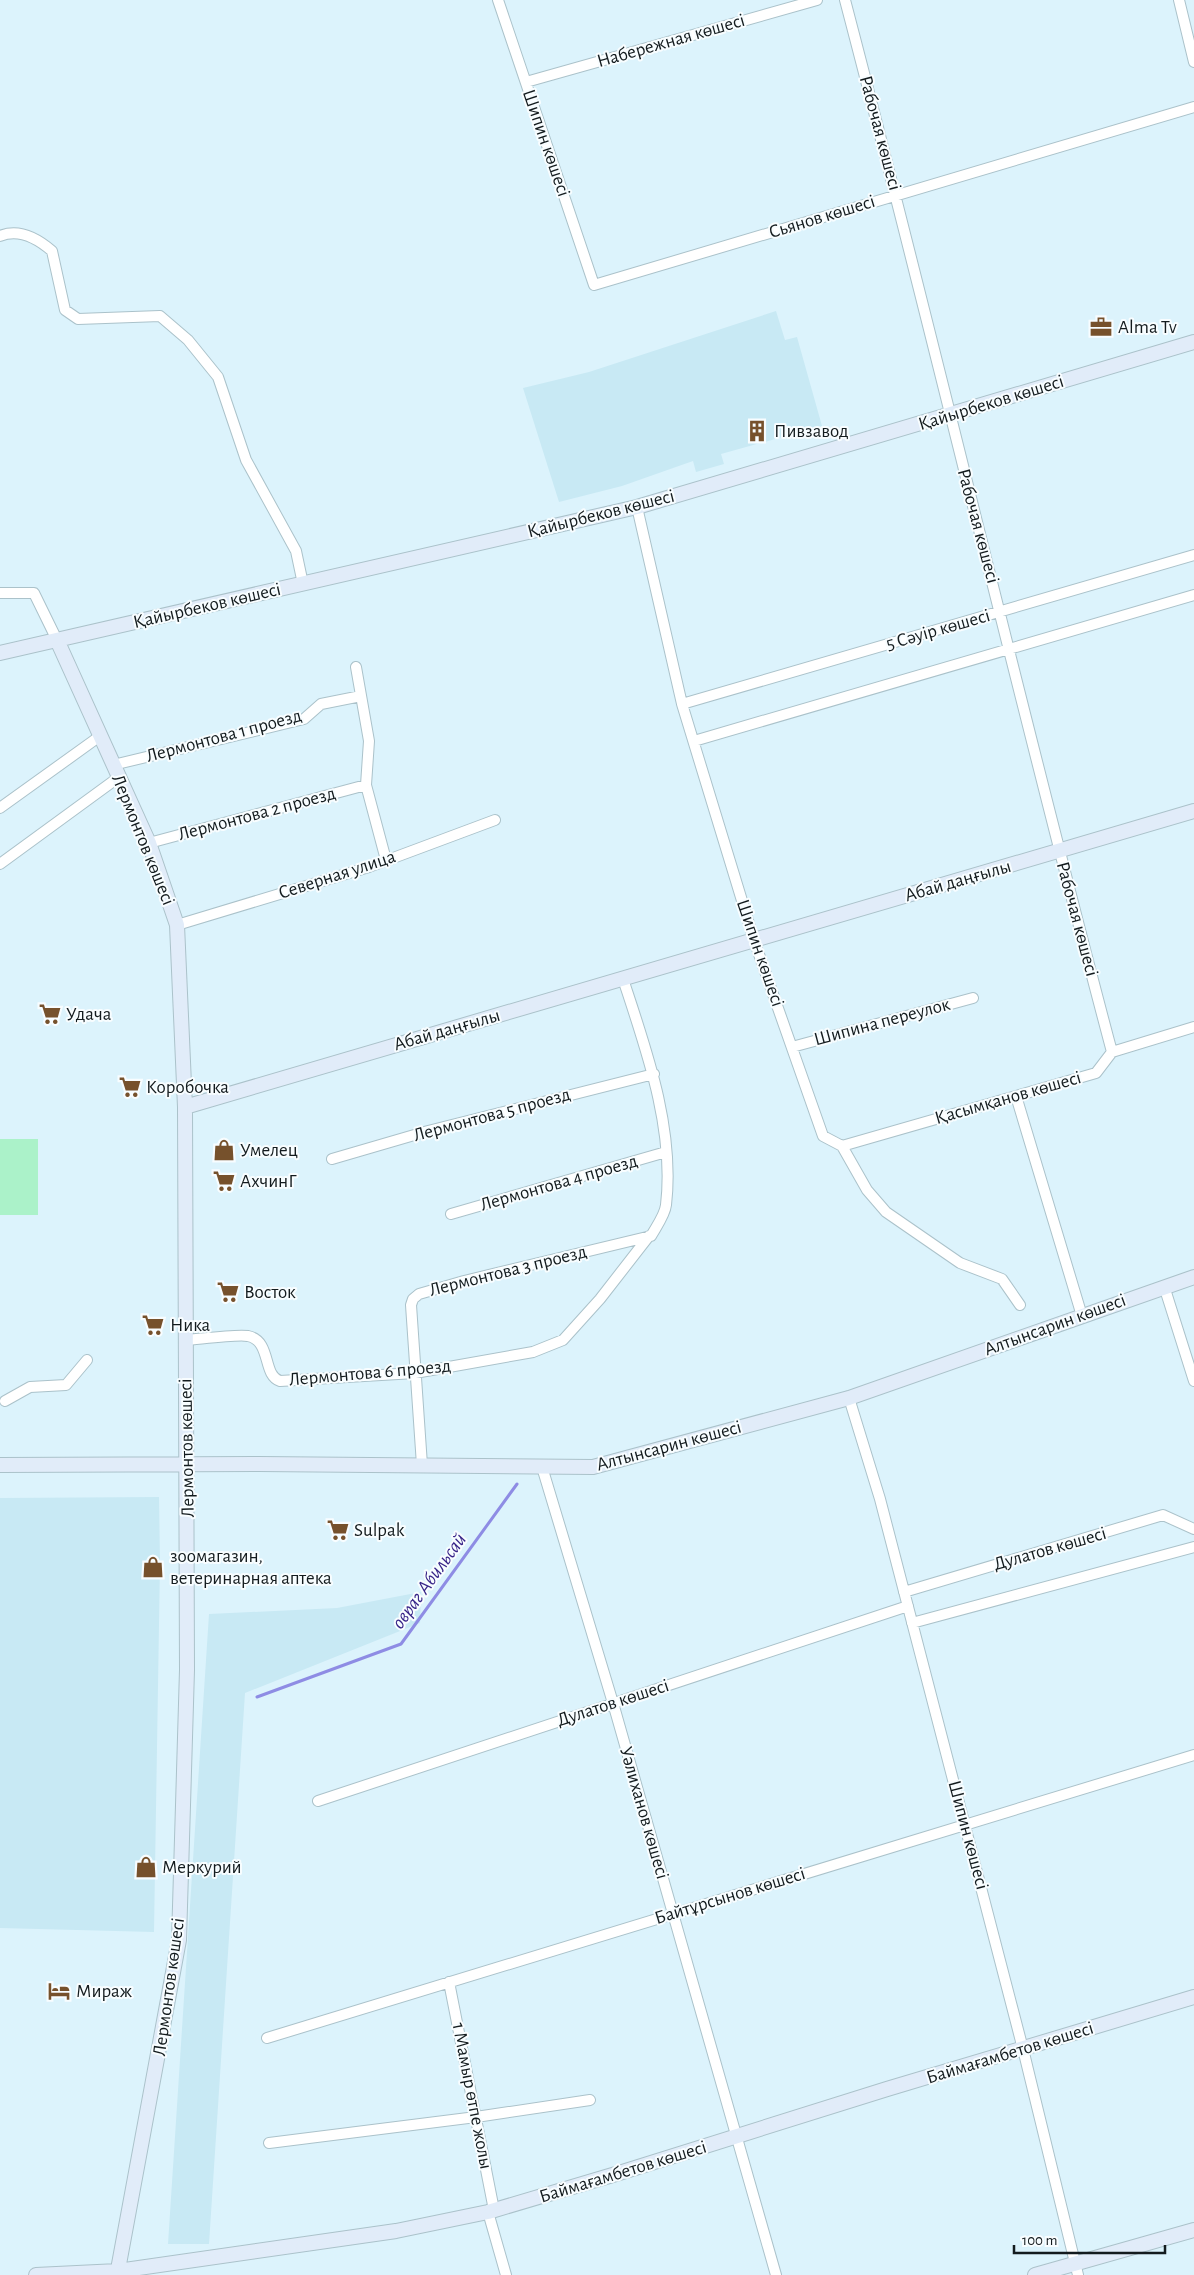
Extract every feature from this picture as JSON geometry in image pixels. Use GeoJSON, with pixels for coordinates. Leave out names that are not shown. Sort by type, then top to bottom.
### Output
{"type":"FeatureCollection","features":[{"type":"Feature","properties":{"kind":"street","name":"Шипин көшесі"},"geometry":{"type":"LineString","coordinates":[[498,0],[594,285]]}},
{"type":"Feature","properties":{"kind":"street","name":"Набережная көшесі"},"geometry":{"type":"LineString","coordinates":[[526,82],[817,0]]}},
{"type":"Feature","properties":{"kind":"street","name":"Рабочая көшесі"},"geometry":{"type":"LineString","coordinates":[[844,0],[896,196],[1010,649],[1058,852],[1112,1052]]}},
{"type":"Feature","properties":{"kind":"street"},"geometry":{"type":"LineString","coordinates":[[1179,0],[1194,62]]}},
{"type":"Feature","properties":{"kind":"street","name":"Сьянов көшесі"},"geometry":{"type":"LineString","coordinates":[[594,285],[1194,107]]}},
{"type":"Feature","properties":{"kind":"street"},"geometry":{"type":"LineString","coordinates":[[0,236],[9,232],[31,236],[52,250],[65,310],[78,319],[160,316],[188,340],[218,377],[246,460],[296,551],[303,584]]}},
{"type":"Feature","properties":{"kind":"street","name":"Қайырбеков көшесі"},"geometry":{"type":"LineString","coordinates":[[0,653],[637,507],[1194,342]]}},
{"type":"Feature","properties":{"kind":"street","name":"Шипин көшесі"},"geometry":{"type":"LineString","coordinates":[[637,507],[682,704],[754,940],[824,1136],[842,1146],[866,1190],[886,1212],[960,1263],[1002,1278],[1020,1305]]}},
{"type":"Feature","properties":{"kind":"street","name":"5 Сәуір көшесі"},"geometry":{"type":"LineString","coordinates":[[682,704],[1194,555]]}},
{"type":"Feature","properties":{"kind":"street"},"geometry":{"type":"LineString","coordinates":[[0,593],[34,593],[57,640]]}},
{"type":"Feature","properties":{"kind":"street","name":"5 Сәуір көшесі"},"geometry":{"type":"LineString","coordinates":[[694,741],[1194,595]]}},
{"type":"Feature","properties":{"kind":"street","name":"Лермонтов көшесі"},"geometry":{"type":"LineString","coordinates":[[57,640],[149,843],[176,925],[185,1107],[188,1670],[179,1940],[118,2273]]}},
{"type":"Feature","properties":{"kind":"street"},"geometry":{"type":"LineString","coordinates":[[356,667],[369,741],[366,785],[386,860]]}},
{"type":"Feature","properties":{"kind":"street","name":"Лермонтова 1 проезд"},"geometry":{"type":"LineString","coordinates":[[116,771],[304,719],[321,704],[361,696]]}},
{"type":"Feature","properties":{"kind":"street"},"geometry":{"type":"LineString","coordinates":[[0,808],[100,736]]}},
{"type":"Feature","properties":{"kind":"street"},"geometry":{"type":"LineString","coordinates":[[0,864],[116,771]]}},
{"type":"Feature","properties":{"kind":"street","name":"Лермонтова 2 проезд"},"geometry":{"type":"LineString","coordinates":[[149,843],[366,785]]}},
{"type":"Feature","properties":{"kind":"street","name":"Абай даңғылы"},"geometry":{"type":"LineString","coordinates":[[185,1107],[1194,811]]}},
{"type":"Feature","properties":{"kind":"street","name":"Северная улица"},"geometry":{"type":"LineString","coordinates":[[176,925],[386,860],[495,820]]}},
{"type":"Feature","properties":{"kind":"street","name":"Лермонтова 6 проезд"},"geometry":{"type":"LineString","coordinates":[[186,1340],[249,1336],[260,1343],[272,1375],[275,1380],[280,1381],[415,1373],[533,1352],[563,1340],[600,1299],[650,1236],[666,1207],[666,1152],[654,1074],[624,979]]}},
{"type":"Feature","properties":{"kind":"street","name":"Шипина переулок"},"geometry":{"type":"LineString","coordinates":[[792,1047],[973,998]]}},
{"type":"Feature","properties":{"kind":"street"},"geometry":{"type":"LineString","coordinates":[[1112,1052],[1194,1027]]}},
{"type":"Feature","properties":{"kind":"street","name":"Қасымқанов көшесі"},"geometry":{"type":"LineString","coordinates":[[842,1146],[1096,1073],[1112,1052]]}},
{"type":"Feature","properties":{"kind":"street","name":"Лермонтова 5 проезд"},"geometry":{"type":"LineString","coordinates":[[332,1160],[428,1131],[654,1074]]}},
{"type":"Feature","properties":{"kind":"street"},"geometry":{"type":"LineString","coordinates":[[1016,1096],[1082,1316]]}},
{"type":"Feature","properties":{"kind":"street","name":"Лермонтова 4 проезд"},"geometry":{"type":"LineString","coordinates":[[451,1214],[666,1152]]}},
{"type":"Feature","properties":{"kind":"street","name":"Лермонтова 3 проезд"},"geometry":{"type":"LineString","coordinates":[[422,1465],[411,1306],[414,1298],[419,1294],[464,1281],[650,1236]]}},
{"type":"Feature","properties":{"kind":"street","name":"Алтынсарин көшесі"},"geometry":{"type":"LineString","coordinates":[[0,1465],[260,1464],[593,1467],[849,1398],[1194,1277]]}},
{"type":"Feature","properties":{"kind":"street"},"geometry":{"type":"LineString","coordinates":[[1164,1286],[1194,1381]]}},
{"type":"Feature","properties":{"kind":"street"},"geometry":{"type":"LineString","coordinates":[[5,1401],[30,1387],[66,1385],[87,1360]]}},
{"type":"Feature","properties":{"kind":"street","name":"Шипин көшесі"},"geometry":{"type":"LineString","coordinates":[[849,1398],[880,1499],[1023,2049],[1077,2269]]}},
{"type":"Feature","properties":{"kind":"street","name":"Уәлиханов көшесі"},"geometry":{"type":"LineString","coordinates":[[542,1467],[613,1703],[776,2275]]}},
{"type":"Feature","properties":{"kind":"street","name":"Дулатов көшесі"},"geometry":{"type":"LineString","coordinates":[[904,1592],[1163,1515],[1194,1529]]}},
{"type":"Feature","properties":{"kind":"street","name":"Дулатов көшесі"},"geometry":{"type":"LineString","coordinates":[[912,1623],[1194,1547]]}},
{"type":"Feature","properties":{"kind":"street","name":"Дулатов көшесі"},"geometry":{"type":"LineString","coordinates":[[318,1801],[908,1606]]}},
{"type":"Feature","properties":{"kind":"street","name":"Байтұрсынов көшесі"},"geometry":{"type":"LineString","coordinates":[[267,2038],[1194,1754]]}},
{"type":"Feature","properties":{"kind":"street","name":"1 Мамыр өтпе жолы"},"geometry":{"type":"LineString","coordinates":[[449,1982],[476,2117],[491,2211],[506,2275]]}},
{"type":"Feature","properties":{"kind":"street","name":"Баймағамбетов көшесі"},"geometry":{"type":"LineString","coordinates":[[36,2275],[118,2273],[396,2231],[491,2211],[736,2138],[888,2089],[1194,1997]]}},
{"type":"Feature","properties":{"kind":"street"},"geometry":{"type":"LineString","coordinates":[[269,2143],[476,2117],[590,2100]]}},
{"type":"Feature","properties":{"kind":"street"},"geometry":{"type":"LineString","coordinates":[[1035,2275],[1077,2269],[1194,2230]]}},
{"type":"Feature","properties":{"kind":"shaded area"},"geometry":{"type":"Polygon","coordinates":[[[776,311],[785,340],[797,337],[822,426],[721,454],[724,464],[696,472],[693,461],[622,486],[559,502],[523,388],[589,372],[776,311]]]}},
{"type":"Feature","properties":{"kind":"shaded area"},"geometry":{"type":"Polygon","coordinates":[[[159,1497],[160,1563],[154,1932],[0,1928],[0,1498],[159,1497]]]}},
{"type":"Feature","properties":{"kind":"shaded area"},"geometry":{"type":"Polygon","coordinates":[[[421,1592],[420,1623],[245,1693],[209,2244],[168,2244],[209,1614],[337,1608],[421,1592]]]}},
{"type":"Feature","properties":{"kind":"green space"},"geometry":{"type":"Polygon","coordinates":[[[0,1139],[38,1139],[38,1215],[0,1215],[0,1139]]]}},
{"type":"Feature","properties":{"kind":"waterway","name":"овраг Абильсай"},"geometry":{"type":"LineString","coordinates":[[257,1697],[401,1644],[517,1484]]}},
{"type":"Feature","properties":{"kind":"place","name":"Alma Tv"},"geometry":{"type":"Point","coordinates":[1101,327]}},
{"type":"Feature","properties":{"kind":"place","name":"Пивзавод"},"geometry":{"type":"Point","coordinates":[757,431]}},
{"type":"Feature","properties":{"kind":"place","name":"Удача"},"geometry":{"type":"Point","coordinates":[50,1014]}},
{"type":"Feature","properties":{"kind":"place","name":"Коробочка"},"geometry":{"type":"Point","coordinates":[130,1087]}},
{"type":"Feature","properties":{"kind":"place","name":"Умелец"},"geometry":{"type":"Point","coordinates":[224,1150]}},
{"type":"Feature","properties":{"kind":"place","name":"АхчинГ"},"geometry":{"type":"Point","coordinates":[224,1181]}},
{"type":"Feature","properties":{"kind":"place","name":"Восток"},"geometry":{"type":"Point","coordinates":[228,1292]}},
{"type":"Feature","properties":{"kind":"place","name":"Ника"},"geometry":{"type":"Point","coordinates":[153,1325]}},
{"type":"Feature","properties":{"kind":"place","name":"Sulpak"},"geometry":{"type":"Point","coordinates":[338,1530]}},
{"type":"Feature","properties":{"kind":"place","name":"зоомагазин, ветеринарная аптека"},"geometry":{"type":"Point","coordinates":[153,1567]}},
{"type":"Feature","properties":{"kind":"place","name":"Меркурий"},"geometry":{"type":"Point","coordinates":[146,1867]}},
{"type":"Feature","properties":{"kind":"place","name":"Мираж"},"geometry":{"type":"Point","coordinates":[59,1991]}}]}
